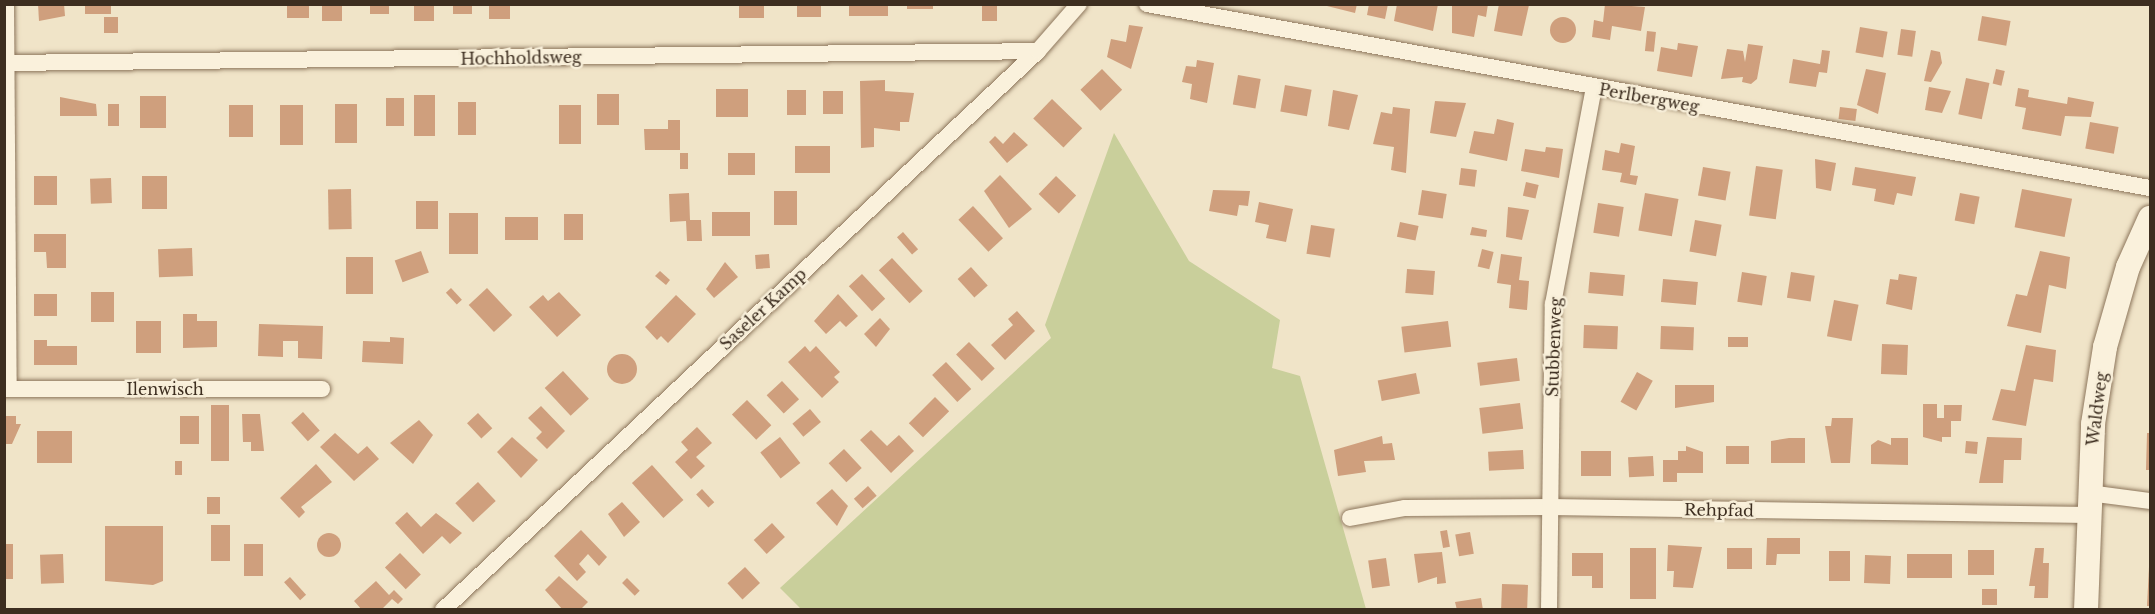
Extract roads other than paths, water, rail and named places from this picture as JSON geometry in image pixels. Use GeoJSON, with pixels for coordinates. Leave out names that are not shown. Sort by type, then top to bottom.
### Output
{"type":"FeatureCollection","features":[{"type":"Feature","properties":{"kind":"main road","name":"Waldweg"},"geometry":{"type":"LineString","coordinates":[[2086,609],[2089,504],[2105,347],[2128,267],[2151,218]]}},
{"type":"Feature","properties":{"kind":"street","name":"Ilenwisch"},"geometry":{"type":"LineString","coordinates":[[6,4],[7,389],[322,388]]}},
{"type":"Feature","properties":{"kind":"street","name":"Saseler Kamp"},"geometry":{"type":"LineString","coordinates":[[443,609],[1038,51],[1079,4]]}},
{"type":"Feature","properties":{"kind":"street","name":"Perlbergweg"},"geometry":{"type":"LineString","coordinates":[[1147,4],[1594,88],[2151,188]]}},
{"type":"Feature","properties":{"kind":"street","name":"Hochholdsweg"},"geometry":{"type":"LineString","coordinates":[[5,63],[1038,51]]}},
{"type":"Feature","properties":{"kind":"street","name":"Stubbenweg"},"geometry":{"type":"LineString","coordinates":[[1549,609],[1553,304],[1594,88]]}},
{"type":"Feature","properties":{"kind":"street","name":"Rehpfad"},"geometry":{"type":"LineString","coordinates":[[1350,518],[1405,508],[2089,504],[2151,501]]}}]}
